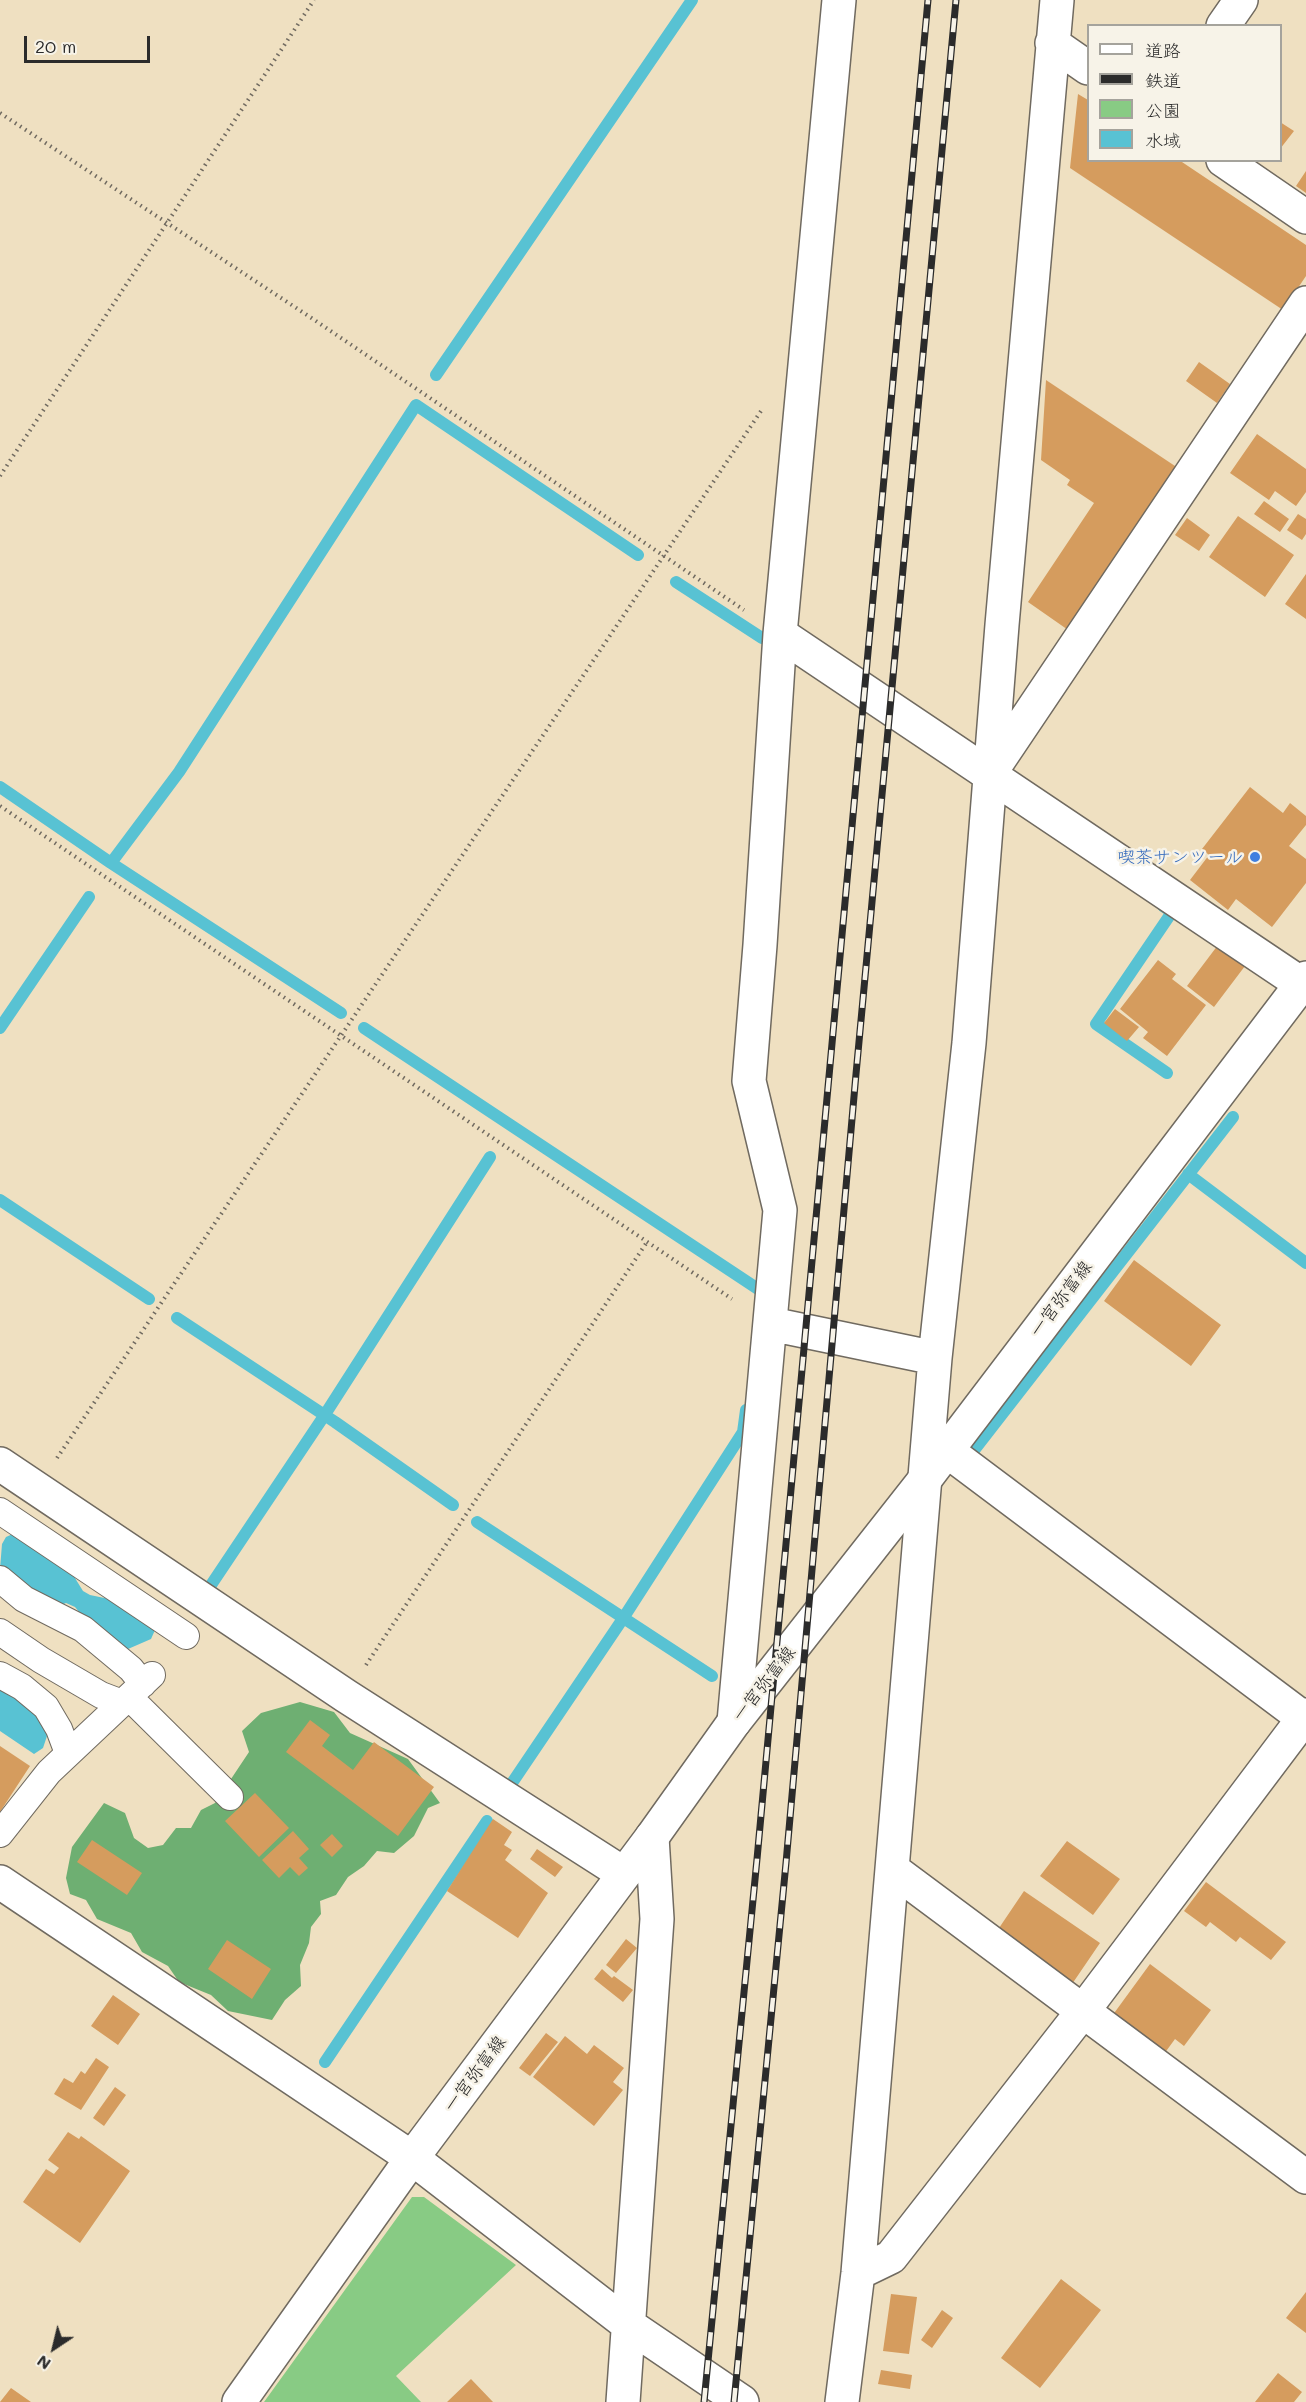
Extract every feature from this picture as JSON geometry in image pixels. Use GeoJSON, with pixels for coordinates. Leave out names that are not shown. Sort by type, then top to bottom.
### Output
{"type":"FeatureCollection","features":[{"type":"Feature","properties":{"kind":"street"},"geometry":{"type":"LineString","coordinates":[[734,1722],[780,1210],[749,1081],[780,634],[839,0]]}},
{"type":"Feature","properties":{"kind":"street"},"geometry":{"type":"LineString","coordinates":[[842,2402],[858,2273],[935,1358],[969,1043],[989,775],[1057,0]]}},
{"type":"Feature","properties":{"kind":"street"},"geometry":{"type":"LineString","coordinates":[[1224,24],[1240,0]]}},
{"type":"Feature","properties":{"kind":"street"},"geometry":{"type":"LineString","coordinates":[[1052,44],[1087,67]]}},
{"type":"Feature","properties":{"kind":"street"},"geometry":{"type":"LineString","coordinates":[[1226,162],[1306,217]]}},
{"type":"Feature","properties":{"kind":"street"},"geometry":{"type":"LineString","coordinates":[[989,775],[1306,303]]}},
{"type":"Feature","properties":{"kind":"street"},"geometry":{"type":"LineString","coordinates":[[780,634],[1304,983]]}},
{"type":"Feature","properties":{"kind":"street","name":"一宮弥富線"},"geometry":{"type":"LineString","coordinates":[[239,2402],[412,2158],[652,1837],[734,1722],[926,1478],[1304,983]]}},
{"type":"Feature","properties":{"kind":"street"},"geometry":{"type":"LineString","coordinates":[[771,1324],[935,1358]]}},
{"type":"Feature","properties":{"kind":"street"},"geometry":{"type":"LineString","coordinates":[[858,2273],[891,2257],[1083,2011],[1305,1718],[946,1450]]}},
{"type":"Feature","properties":{"kind":"street"},"geometry":{"type":"LineString","coordinates":[[0,1464],[346,1696],[624,1874]]}},
{"type":"Feature","properties":{"kind":"street"},"geometry":{"type":"LineString","coordinates":[[623,2402],[657,1919],[652,1837]]}},
{"type":"Feature","properties":{"kind":"street"},"geometry":{"type":"LineString","coordinates":[[892,1869],[1306,2176]]}},
{"type":"Feature","properties":{"kind":"street"},"geometry":{"type":"LineString","coordinates":[[0,1882],[412,2158],[630,2326],[742,2402]]}},
{"type":"Feature","properties":{"kind":"lane"},"geometry":{"type":"LineString","coordinates":[[36,1488],[3,1516],[186,1636]]}},
{"type":"Feature","properties":{"kind":"lane"},"geometry":{"type":"LineString","coordinates":[[0,1579],[24,1599],[83,1629],[131,1669],[136,1690],[230,1797]]}},
{"type":"Feature","properties":{"kind":"lane"},"geometry":{"type":"LineString","coordinates":[[0,1632],[41,1660],[101,1695],[136,1690]]}},
{"type":"Feature","properties":{"kind":"lane"},"geometry":{"type":"LineString","coordinates":[[0,1675],[22,1687],[46,1707],[59,1729],[68,1753]]}},
{"type":"Feature","properties":{"kind":"lane"},"geometry":{"type":"LineString","coordinates":[[0,1834],[50,1772],[136,1690]]}},
{"type":"Feature","properties":{"kind":"path"},"geometry":{"type":"LineString","coordinates":[[0,476],[314,0]]}},
{"type":"Feature","properties":{"kind":"path"},"geometry":{"type":"LineString","coordinates":[[0,113],[310,317],[780,634]]}},
{"type":"Feature","properties":{"kind":"path"},"geometry":{"type":"LineString","coordinates":[[36,1488],[766,404]]}},
{"type":"Feature","properties":{"kind":"path"},"geometry":{"type":"LineString","coordinates":[[0,806],[771,1324]]}},
{"type":"Feature","properties":{"kind":"path"},"geometry":{"type":"LineString","coordinates":[[346,1696],[646,1242]]}},
{"type":"Feature","properties":{"kind":"green space"},"geometry":{"type":"Polygon","coordinates":[[[300,1702],[334,1712],[350,1733],[408,1759],[440,1803],[428,1808],[414,1836],[394,1853],[377,1851],[364,1866],[348,1877],[336,1895],[320,1901],[321,1914],[311,1927],[309,1943],[300,1965],[301,1986],[285,2000],[272,2020],[228,2011],[211,1995],[179,1982],[168,1966],[142,1952],[131,1933],[97,1919],[86,1900],[70,1894],[66,1878],[72,1847],[104,1803],[125,1813],[134,1838],[148,1848],[163,1845],[176,1828],[191,1828],[201,1810],[215,1803],[249,1752],[242,1731],[261,1713],[300,1702]]]}},
{"type":"Feature","properties":{"kind":"green space"},"geometry":{"type":"Polygon","coordinates":[[[412,2197],[424,2197],[516,2265],[396,2376],[421,2402],[264,2402],[412,2197]]]}},
{"type":"Feature","properties":{"kind":"water"},"geometry":{"type":"Polygon","coordinates":[[[15,1533],[70,1570],[83,1591],[90,1595],[114,1600],[155,1630],[151,1639],[128,1649],[117,1648],[91,1626],[75,1607],[66,1603],[57,1607],[0,1569],[2,1544],[6,1537],[15,1533]]]}},
{"type":"Feature","properties":{"kind":"water"},"geometry":{"type":"Polygon","coordinates":[[[0,1683],[32,1705],[44,1724],[47,1736],[43,1748],[34,1754],[0,1731],[0,1683]]]}},
{"type":"Feature","properties":{"kind":"building"},"geometry":{"type":"Polygon","coordinates":[[[1078,94],[1087,99],[1087,162],[1182,162],[1306,245],[1306,276],[1283,310],[1070,168],[1078,94]]]}},
{"type":"Feature","properties":{"kind":"building"},"geometry":{"type":"Polygon","coordinates":[[[1282,123],[1294,131],[1282,146],[1282,123]]]}},
{"type":"Feature","properties":{"kind":"building"},"geometry":{"type":"Polygon","coordinates":[[[1306,171],[1306,193],[1296,186],[1306,171]]]}},
{"type":"Feature","properties":{"kind":"building"},"geometry":{"type":"Polygon","coordinates":[[[1199,362],[1230,384],[1217,403],[1186,381],[1199,362]]]}},
{"type":"Feature","properties":{"kind":"building"},"geometry":{"type":"Polygon","coordinates":[[[1046,380],[1181,470],[1071,632],[1028,602],[1094,503],[1067,485],[1070,480],[1041,460],[1046,380]]]}},
{"type":"Feature","properties":{"kind":"building"},"geometry":{"type":"Polygon","coordinates":[[[1257,434],[1306,469],[1306,492],[1296,506],[1275,491],[1269,500],[1230,473],[1257,434]]]}},
{"type":"Feature","properties":{"kind":"building"},"geometry":{"type":"Polygon","coordinates":[[[1264,501],[1289,519],[1280,532],[1254,514],[1264,501]]]}},
{"type":"Feature","properties":{"kind":"building"},"geometry":{"type":"Polygon","coordinates":[[[1298,514],[1306,519],[1306,534],[1302,540],[1287,530],[1298,514]]]}},
{"type":"Feature","properties":{"kind":"building"},"geometry":{"type":"Polygon","coordinates":[[[1238,516],[1294,555],[1265,597],[1209,557],[1238,516]]]}},
{"type":"Feature","properties":{"kind":"building"},"geometry":{"type":"Polygon","coordinates":[[[1187,518],[1210,535],[1199,551],[1175,535],[1187,518]]]}},
{"type":"Feature","properties":{"kind":"building"},"geometry":{"type":"Polygon","coordinates":[[[1306,574],[1306,619],[1285,604],[1306,574]]]}},
{"type":"Feature","properties":{"kind":"building","name":"喫茶サンツール"},"geometry":{"type":"Polygon","coordinates":[[[1250,787],[1283,813],[1290,803],[1306,816],[1306,825],[1289,846],[1306,859],[1306,883],[1272,927],[1236,899],[1228,910],[1190,880],[1209,855],[1202,849],[1250,787]]]}},
{"type":"Feature","properties":{"kind":"building"},"geometry":{"type":"Polygon","coordinates":[[[1218,945],[1245,966],[1214,1007],[1187,986],[1218,945]]]}},
{"type":"Feature","properties":{"kind":"building"},"geometry":{"type":"Polygon","coordinates":[[[1158,960],[1176,974],[1172,979],[1206,1005],[1167,1056],[1143,1038],[1148,1032],[1120,1009],[1158,960]]]}},
{"type":"Feature","properties":{"kind":"building"},"geometry":{"type":"Polygon","coordinates":[[[1115,1009],[1139,1027],[1127,1041],[1104,1023],[1115,1009]]]}},
{"type":"Feature","properties":{"kind":"building"},"geometry":{"type":"Polygon","coordinates":[[[1134,1260],[1221,1325],[1191,1366],[1104,1301],[1134,1260]]]}},
{"type":"Feature","properties":{"kind":"building"},"geometry":{"type":"Polygon","coordinates":[[[310,1720],[330,1735],[322,1746],[353,1770],[374,1742],[434,1787],[398,1836],[286,1752],[310,1720]]]}},
{"type":"Feature","properties":{"kind":"building"},"geometry":{"type":"Polygon","coordinates":[[[0,1746],[30,1766],[0,1812],[0,1746]]]}},
{"type":"Feature","properties":{"kind":"building"},"geometry":{"type":"Polygon","coordinates":[[[255,1793],[289,1828],[259,1857],[225,1821],[255,1793]]]}},
{"type":"Feature","properties":{"kind":"building"},"geometry":{"type":"Polygon","coordinates":[[[493,1819],[512,1832],[504,1845],[512,1850],[505,1860],[548,1893],[518,1938],[447,1891],[493,1819]]]}},
{"type":"Feature","properties":{"kind":"building"},"geometry":{"type":"Polygon","coordinates":[[[293,1831],[309,1849],[299,1858],[308,1868],[299,1876],[290,1867],[279,1878],[262,1860],[293,1831]]]}},
{"type":"Feature","properties":{"kind":"building"},"geometry":{"type":"Polygon","coordinates":[[[332,1834],[343,1846],[332,1857],[320,1845],[332,1834]]]}},
{"type":"Feature","properties":{"kind":"building"},"geometry":{"type":"Polygon","coordinates":[[[92,1840],[142,1873],[127,1895],[77,1862],[92,1840]]]}},
{"type":"Feature","properties":{"kind":"building"},"geometry":{"type":"Polygon","coordinates":[[[1067,1841],[1120,1879],[1093,1915],[1040,1876],[1067,1841]]]}},
{"type":"Feature","properties":{"kind":"building"},"geometry":{"type":"Polygon","coordinates":[[[537,1849],[563,1867],[555,1877],[530,1859],[537,1849]]]}},
{"type":"Feature","properties":{"kind":"building"},"geometry":{"type":"Polygon","coordinates":[[[1206,1882],[1286,1942],[1271,1960],[1240,1937],[1236,1942],[1210,1922],[1206,1927],[1184,1911],[1206,1882]]]}},
{"type":"Feature","properties":{"kind":"building"},"geometry":{"type":"Polygon","coordinates":[[[1024,1891],[1100,1943],[1070,1987],[997,1931],[1024,1891]]]}},
{"type":"Feature","properties":{"kind":"building"},"geometry":{"type":"Polygon","coordinates":[[[626,1939],[637,1948],[616,1973],[606,1965],[626,1939]]]}},
{"type":"Feature","properties":{"kind":"building"},"geometry":{"type":"Polygon","coordinates":[[[227,1940],[271,1969],[252,1999],[208,1969],[227,1940]]]}},
{"type":"Feature","properties":{"kind":"building"},"geometry":{"type":"Polygon","coordinates":[[[1150,1964],[1211,2010],[1184,2046],[1175,2039],[1164,2054],[1112,2016],[1150,1964]]]}},
{"type":"Feature","properties":{"kind":"building"},"geometry":{"type":"Polygon","coordinates":[[[602,1969],[612,1978],[614,1976],[633,1990],[623,2002],[594,1979],[602,1969]]]}},
{"type":"Feature","properties":{"kind":"building"},"geometry":{"type":"Polygon","coordinates":[[[113,1995],[140,2014],[118,2045],[91,2026],[113,1995]]]}},
{"type":"Feature","properties":{"kind":"building"},"geometry":{"type":"Polygon","coordinates":[[[546,2033],[558,2042],[530,2076],[519,2068],[546,2033]]]}},
{"type":"Feature","properties":{"kind":"building"},"geometry":{"type":"Polygon","coordinates":[[[565,2036],[587,2054],[594,2045],[624,2068],[613,2082],[623,2090],[594,2126],[533,2077],[565,2036]]]}},
{"type":"Feature","properties":{"kind":"building"},"geometry":{"type":"Polygon","coordinates":[[[96,2058],[109,2067],[81,2110],[54,2094],[64,2078],[73,2083],[81,2071],[85,2074],[96,2058]]]}},
{"type":"Feature","properties":{"kind":"building"},"geometry":{"type":"Polygon","coordinates":[[[115,2087],[126,2095],[104,2126],[93,2118],[115,2087]]]}},
{"type":"Feature","properties":{"kind":"building"},"geometry":{"type":"Polygon","coordinates":[[[68,2132],[79,2139],[81,2136],[130,2171],[80,2243],[23,2202],[46,2169],[54,2174],[59,2168],[48,2160],[68,2132]]]}},
{"type":"Feature","properties":{"kind":"building"},"geometry":{"type":"Polygon","coordinates":[[[1061,2279],[1101,2310],[1040,2388],[1001,2358],[1061,2279]]]}},
{"type":"Feature","properties":{"kind":"building"},"geometry":{"type":"Polygon","coordinates":[[[1306,2292],[1306,2333],[1286,2318],[1306,2292]]]}},
{"type":"Feature","properties":{"kind":"building"},"geometry":{"type":"Polygon","coordinates":[[[891,2294],[917,2297],[909,2354],[883,2351],[891,2294]]]}},
{"type":"Feature","properties":{"kind":"building"},"geometry":{"type":"Polygon","coordinates":[[[942,2310],[953,2318],[932,2348],[921,2340],[942,2310]]]}},
{"type":"Feature","properties":{"kind":"building"},"geometry":{"type":"Polygon","coordinates":[[[881,2370],[912,2375],[910,2389],[878,2384],[881,2370]]]}},
{"type":"Feature","properties":{"kind":"building"},"geometry":{"type":"Polygon","coordinates":[[[1278,2373],[1302,2392],[1294,2402],[1255,2402],[1278,2373]]]}},
{"type":"Feature","properties":{"kind":"building"},"geometry":{"type":"Polygon","coordinates":[[[471,2379],[493,2402],[447,2402],[471,2379]]]}},
{"type":"Feature","properties":{"kind":"building"},"geometry":{"type":"Polygon","coordinates":[[[11,2388],[31,2402],[0,2402],[11,2388]]]}},
{"type":"Feature","properties":{"kind":"waterway"},"geometry":{"type":"LineString","coordinates":[[436,375],[692,0]]}},
{"type":"Feature","properties":{"kind":"waterway"},"geometry":{"type":"LineString","coordinates":[[111,863],[179,772],[416,405],[638,555]]}},
{"type":"Feature","properties":{"kind":"waterway"},"geometry":{"type":"LineString","coordinates":[[676,582],[762,638]]}},
{"type":"Feature","properties":{"kind":"waterway"},"geometry":{"type":"LineString","coordinates":[[0,787],[111,863],[341,1013]]}},
{"type":"Feature","properties":{"kind":"waterway"},"geometry":{"type":"LineString","coordinates":[[0,1028],[89,897]]}},
{"type":"Feature","properties":{"kind":"waterway"},"geometry":{"type":"LineString","coordinates":[[1163,906],[1172,912],[1096,1024],[1167,1073]]}},
{"type":"Feature","properties":{"kind":"waterway"},"geometry":{"type":"LineString","coordinates":[[364,1028],[758,1289]]}},
{"type":"Feature","properties":{"kind":"waterway"},"geometry":{"type":"LineString","coordinates":[[971,1454],[1233,1117]]}},
{"type":"Feature","properties":{"kind":"waterway"},"geometry":{"type":"LineString","coordinates":[[211,1585],[324,1416],[490,1157]]}},
{"type":"Feature","properties":{"kind":"waterway"},"geometry":{"type":"LineString","coordinates":[[1188,1174],[1306,1263]]}},
{"type":"Feature","properties":{"kind":"waterway"},"geometry":{"type":"LineString","coordinates":[[0,1200],[149,1299]]}},
{"type":"Feature","properties":{"kind":"waterway"},"geometry":{"type":"LineString","coordinates":[[177,1318],[335,1422],[453,1505]]}},
{"type":"Feature","properties":{"kind":"waterway"},"geometry":{"type":"LineString","coordinates":[[512,1783],[624,1617],[743,1432],[746,1410]]}},
{"type":"Feature","properties":{"kind":"waterway"},"geometry":{"type":"LineString","coordinates":[[477,1522],[712,1676]]}},
{"type":"Feature","properties":{"kind":"waterway"},"geometry":{"type":"LineString","coordinates":[[325,2062],[487,1821]]}},
{"type":"Feature","properties":{"kind":"railway"},"geometry":{"type":"LineString","coordinates":[[704,2402],[757,1859],[928,0]]}},
{"type":"Feature","properties":{"kind":"railway"},"geometry":{"type":"LineString","coordinates":[[734,2402],[786,1863],[856,1074],[956,0]]}},
{"type":"Feature","properties":{"kind":"place","name":"喫茶サンツール"},"geometry":{"type":"Point","coordinates":[1255,857]}}]}
